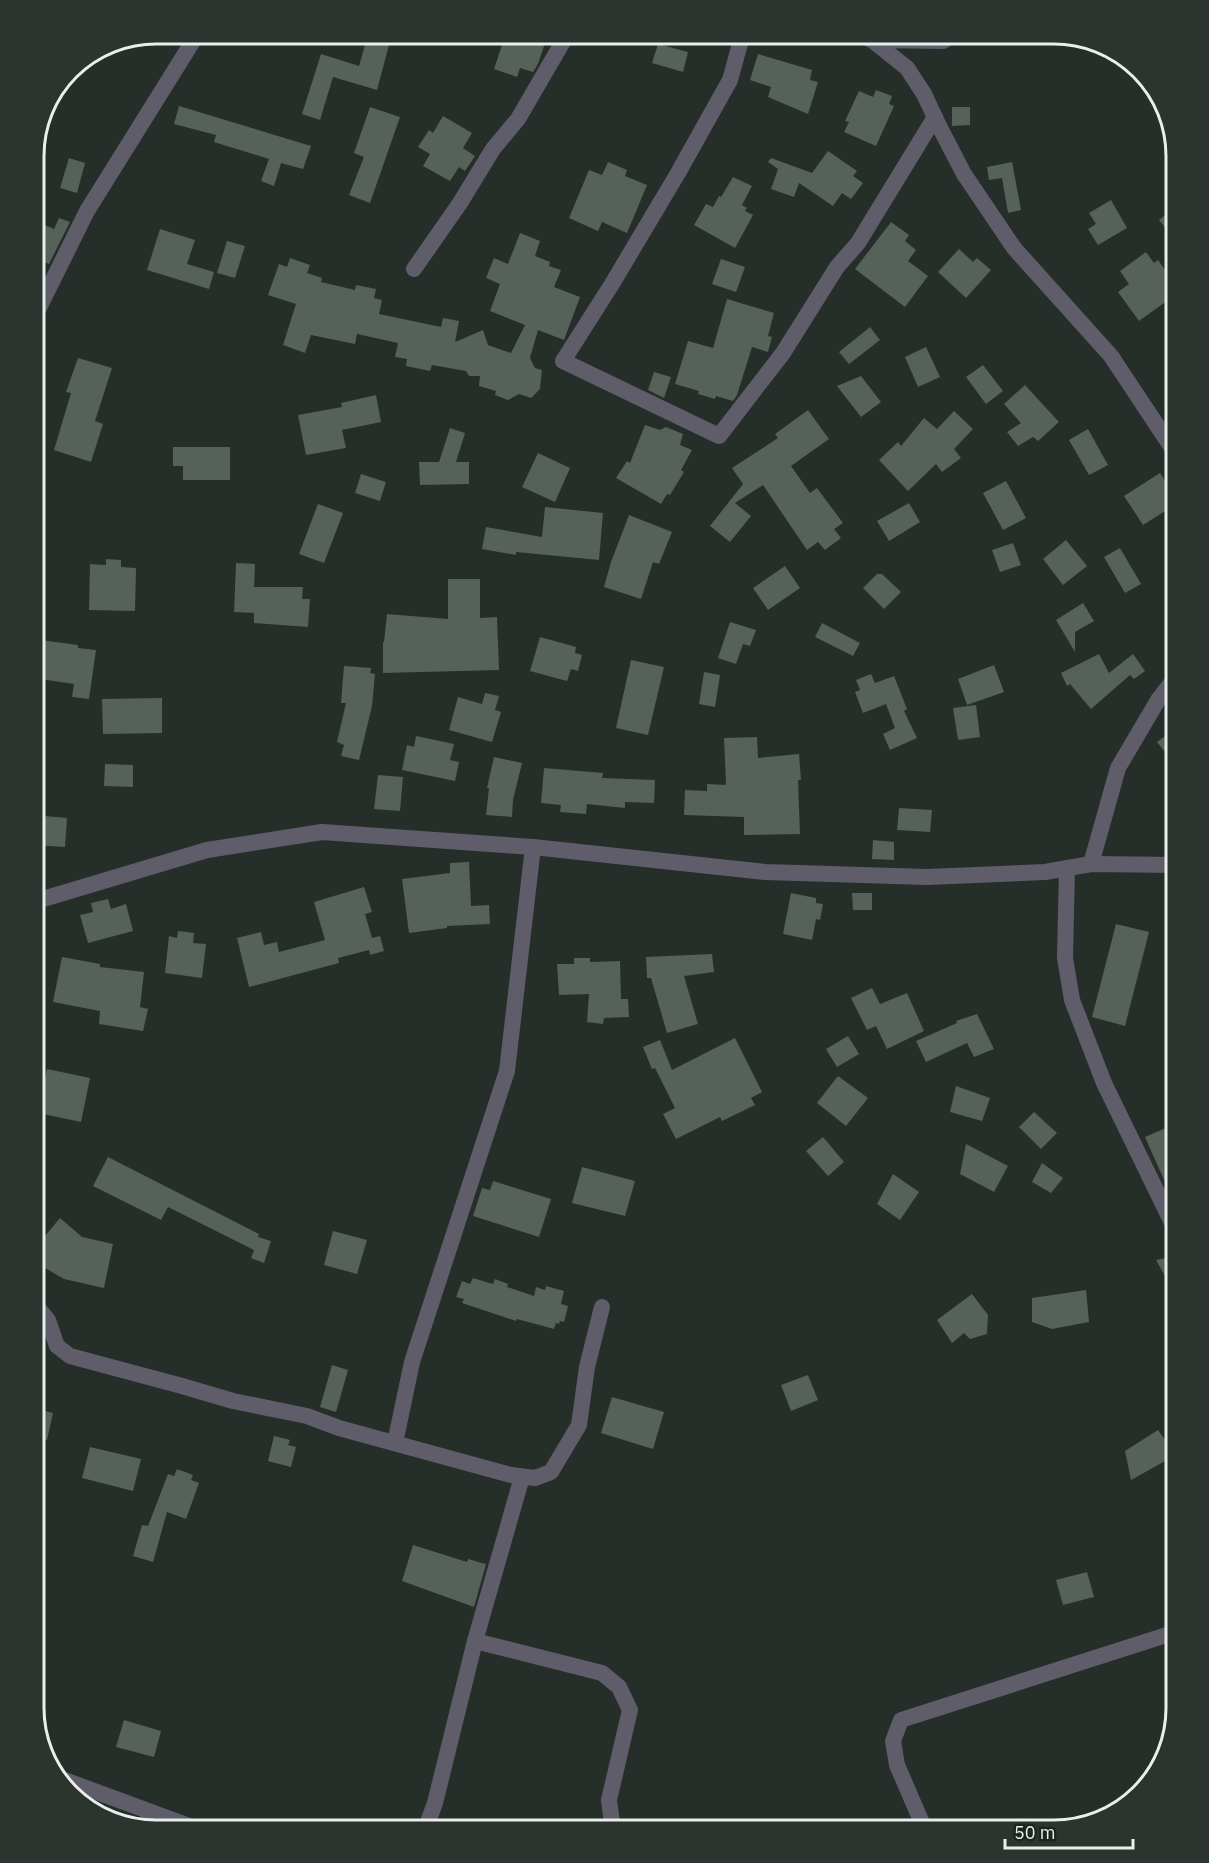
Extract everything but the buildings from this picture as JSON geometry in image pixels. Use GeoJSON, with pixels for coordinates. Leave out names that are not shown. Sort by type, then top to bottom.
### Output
{"type":"FeatureCollection","features":[{"type":"Feature","properties":{"kind":"street"},"geometry":{"type":"LineString","coordinates":[[44,298],[87,211],[191,44]]}},
{"type":"Feature","properties":{"kind":"street"},"geometry":{"type":"LineString","coordinates":[[414,269],[460,203],[493,148],[518,118],[562,44]]}},
{"type":"Feature","properties":{"kind":"street"},"geometry":{"type":"LineString","coordinates":[[740,44],[730,80],[618,274],[563,361],[719,436],[783,353],[837,267],[858,243],[935,117]]}},
{"type":"Feature","properties":{"kind":"street"},"geometry":{"type":"LineString","coordinates":[[877,44],[907,68],[924,94],[964,174],[1014,248],[1111,356],[1166,439]]}},
{"type":"Feature","properties":{"kind":"street"},"geometry":{"type":"LineString","coordinates":[[1091,864],[1118,768],[1166,689]]}},
{"type":"Feature","properties":{"kind":"street"},"geometry":{"type":"LineString","coordinates":[[44,899],[207,850],[322,832],[533,847],[777,872],[927,877],[1046,872],[1091,864],[1166,865]]}},
{"type":"Feature","properties":{"kind":"street"},"geometry":{"type":"LineString","coordinates":[[394,1443],[412,1362],[507,1071],[533,847]]}},
{"type":"Feature","properties":{"kind":"street"},"geometry":{"type":"LineString","coordinates":[[1067,868],[1065,958],[1072,1000],[1104,1083],[1166,1210]]}},
{"type":"Feature","properties":{"kind":"street"},"geometry":{"type":"LineString","coordinates":[[44,1315],[48,1320],[57,1346],[70,1356],[233,1401],[308,1416],[339,1428],[511,1475],[535,1478],[551,1472],[579,1425],[587,1367],[602,1307]]}},
{"type":"Feature","properties":{"kind":"street"},"geometry":{"type":"LineString","coordinates":[[429,1819],[475,1641],[522,1477]]}},
{"type":"Feature","properties":{"kind":"street"},"geometry":{"type":"LineString","coordinates":[[921,1820],[897,1765],[893,1741],[901,1720],[1166,1635]]}},
{"type":"Feature","properties":{"kind":"street"},"geometry":{"type":"LineString","coordinates":[[475,1641],[602,1673],[619,1687],[630,1710],[609,1800],[612,1820]]}},
{"type":"Feature","properties":{"kind":"street"},"geometry":{"type":"LineString","coordinates":[[73,1784],[170,1819]]}}]}
